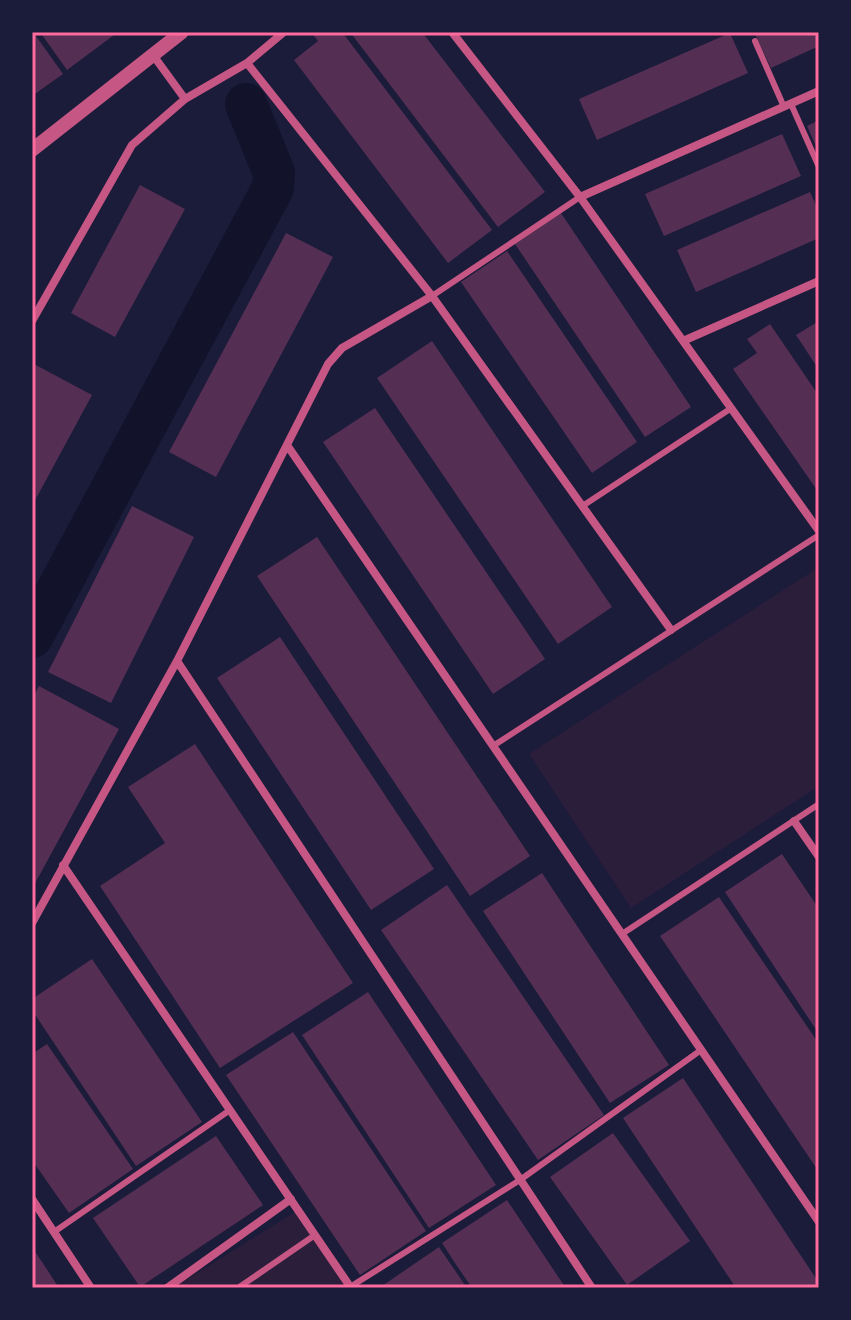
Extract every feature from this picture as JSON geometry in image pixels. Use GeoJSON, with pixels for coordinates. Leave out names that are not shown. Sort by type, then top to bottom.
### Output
{"type":"FeatureCollection","features":[{"type":"Feature","properties":{"kind":"street"},"geometry":{"type":"LineString","coordinates":[[32,150],[182,32]]}},
{"type":"Feature","properties":{"kind":"street"},"geometry":{"type":"LineString","coordinates":[[32,321],[132,145],[185,99],[247,63],[284,32]]}},
{"type":"Feature","properties":{"kind":"street"},"geometry":{"type":"LineString","coordinates":[[452,32],[580,197],[819,533]]}},
{"type":"Feature","properties":{"kind":"street"},"geometry":{"type":"LineString","coordinates":[[153,55],[185,99]]}},
{"type":"Feature","properties":{"kind":"street"},"geometry":{"type":"LineString","coordinates":[[247,63],[432,296],[671,630]]}},
{"type":"Feature","properties":{"kind":"street"},"geometry":{"type":"LineString","coordinates":[[580,197],[819,91]]}},
{"type":"Feature","properties":{"kind":"street"},"geometry":{"type":"LineString","coordinates":[[683,341],[819,281]]}},
{"type":"Feature","properties":{"kind":"street"},"geometry":{"type":"LineString","coordinates":[[32,923],[177,661],[328,364],[342,348],[432,296]]}},
{"type":"Feature","properties":{"kind":"street"},"geometry":{"type":"LineString","coordinates":[[287,445],[819,1222]]}},
{"type":"Feature","properties":{"kind":"street"},"geometry":{"type":"LineString","coordinates":[[177,661],[592,1288]]}},
{"type":"Feature","properties":{"kind":"street"},"geometry":{"type":"LineString","coordinates":[[794,821],[819,857]]}},
{"type":"Feature","properties":{"kind":"street"},"geometry":{"type":"LineString","coordinates":[[63,865],[350,1287]]}},
{"type":"Feature","properties":{"kind":"street"},"geometry":{"type":"LineString","coordinates":[[32,1199],[91,1288]]}},
{"type":"Feature","properties":{"kind":"street"},"geometry":{"type":"LineString","coordinates":[[167,1288],[291,1199]]}},
{"type":"Feature","properties":{"kind":"lane"},"geometry":{"type":"LineString","coordinates":[[755,41],[819,167]]}},
{"type":"Feature","properties":{"kind":"lane"},"geometry":{"type":"LineString","coordinates":[[432,296],[580,197]]}},
{"type":"Feature","properties":{"kind":"lane"},"geometry":{"type":"LineString","coordinates":[[584,505],[730,409]]}},
{"type":"Feature","properties":{"kind":"lane"},"geometry":{"type":"LineString","coordinates":[[493,746],[819,533]]}},
{"type":"Feature","properties":{"kind":"lane"},"geometry":{"type":"LineString","coordinates":[[622,934],[819,804]]}},
{"type":"Feature","properties":{"kind":"lane"},"geometry":{"type":"LineString","coordinates":[[350,1287],[520,1180],[701,1050]]}},
{"type":"Feature","properties":{"kind":"lane"},"geometry":{"type":"LineString","coordinates":[[54,1232],[230,1110]]}},
{"type":"Feature","properties":{"kind":"lane"},"geometry":{"type":"LineString","coordinates":[[238,1288],[315,1235]]}},
{"type":"Feature","properties":{"kind":"shaded area"},"geometry":{"type":"Polygon","coordinates":[[[819,567],[819,786],[631,908],[529,754],[819,567]]]}},
{"type":"Feature","properties":{"kind":"shaded area"},"geometry":{"type":"Polygon","coordinates":[[[298,1210],[351,1288],[173,1288],[298,1210]]]}},
{"type":"Feature","properties":{"kind":"building"},"geometry":{"type":"Polygon","coordinates":[[[40,32],[112,32],[114,35],[67,70],[40,32]]]}},
{"type":"Feature","properties":{"kind":"building"},"geometry":{"type":"Polygon","coordinates":[[[311,32],[342,32],[492,230],[448,263],[294,60],[318,41],[311,32]]]}},
{"type":"Feature","properties":{"kind":"building"},"geometry":{"type":"Polygon","coordinates":[[[350,32],[422,32],[545,192],[498,227],[350,32]]]}},
{"type":"Feature","properties":{"kind":"building"},"geometry":{"type":"Polygon","coordinates":[[[754,32],[819,32],[819,46],[771,68],[754,32]]]}},
{"type":"Feature","properties":{"kind":"building"},"geometry":{"type":"Polygon","coordinates":[[[730,33],[748,73],[597,140],[579,99],[730,33]]]}},
{"type":"Feature","properties":{"kind":"building"},"geometry":{"type":"Polygon","coordinates":[[[36,36],[63,74],[32,96],[32,39],[36,36]]]}},
{"type":"Feature","properties":{"kind":"building"},"geometry":{"type":"Polygon","coordinates":[[[819,120],[819,153],[807,126],[819,120]]]}},
{"type":"Feature","properties":{"kind":"building"},"geometry":{"type":"Polygon","coordinates":[[[782,134],[801,176],[664,236],[645,194],[782,134]]]}},
{"type":"Feature","properties":{"kind":"building"},"geometry":{"type":"Polygon","coordinates":[[[140,185],[185,209],[115,337],[71,313],[140,185]]]}},
{"type":"Feature","properties":{"kind":"building"},"geometry":{"type":"Polygon","coordinates":[[[810,192],[819,212],[819,238],[696,292],[677,250],[810,192]]]}},
{"type":"Feature","properties":{"kind":"building"},"geometry":{"type":"Polygon","coordinates":[[[561,213],[691,407],[645,437],[515,244],[561,213]]]}},
{"type":"Feature","properties":{"kind":"building"},"geometry":{"type":"Polygon","coordinates":[[[286,233],[333,257],[216,477],[169,452],[286,233]]]}},
{"type":"Feature","properties":{"kind":"building"},"geometry":{"type":"Polygon","coordinates":[[[507,251],[637,442],[592,473],[461,282],[507,251]]]}},
{"type":"Feature","properties":{"kind":"building"},"geometry":{"type":"Polygon","coordinates":[[[819,321],[819,370],[796,335],[819,321]]]}},
{"type":"Feature","properties":{"kind":"building"},"geometry":{"type":"Polygon","coordinates":[[[770,324],[819,396],[819,493],[733,369],[757,353],[747,339],[770,324]]]}},
{"type":"Feature","properties":{"kind":"building"},"geometry":{"type":"Polygon","coordinates":[[[432,341],[612,607],[558,644],[377,378],[432,341]]]}},
{"type":"Feature","properties":{"kind":"building"},"geometry":{"type":"Polygon","coordinates":[[[32,363],[92,395],[32,506],[32,363]]]}},
{"type":"Feature","properties":{"kind":"building"},"geometry":{"type":"Polygon","coordinates":[[[375,408],[545,659],[493,694],[323,442],[375,408]]]}},
{"type":"Feature","properties":{"kind":"building"},"geometry":{"type":"Polygon","coordinates":[[[132,506],[194,537],[111,703],[48,672],[132,506]]]}},
{"type":"Feature","properties":{"kind":"building"},"geometry":{"type":"Polygon","coordinates":[[[317,537],[530,856],[470,896],[257,576],[317,537]]]}},
{"type":"Feature","properties":{"kind":"building"},"geometry":{"type":"Polygon","coordinates":[[[280,637],[434,869],[371,910],[217,678],[280,637]]]}},
{"type":"Feature","properties":{"kind":"building"},"geometry":{"type":"Polygon","coordinates":[[[39,686],[119,729],[32,889],[32,699],[39,686]]]}},
{"type":"Feature","properties":{"kind":"building"},"geometry":{"type":"Polygon","coordinates":[[[195,744],[353,983],[220,1068],[100,886],[165,843],[128,787],[195,744]]]}},
{"type":"Feature","properties":{"kind":"building"},"geometry":{"type":"Polygon","coordinates":[[[782,854],[819,909],[819,1034],[725,892],[782,854]]]}},
{"type":"Feature","properties":{"kind":"building"},"geometry":{"type":"Polygon","coordinates":[[[542,873],[669,1065],[610,1103],[483,911],[542,873]]]}},
{"type":"Feature","properties":{"kind":"building"},"geometry":{"type":"Polygon","coordinates":[[[447,885],[604,1115],[538,1160],[381,930],[447,885]]]}},
{"type":"Feature","properties":{"kind":"building"},"geometry":{"type":"Polygon","coordinates":[[[719,897],[819,1044],[819,1172],[660,936],[719,897]]]}},
{"type":"Feature","properties":{"kind":"building"},"geometry":{"type":"Polygon","coordinates":[[[92,959],[202,1122],[136,1166],[32,1010],[32,999],[92,959]]]}},
{"type":"Feature","properties":{"kind":"building"},"geometry":{"type":"Polygon","coordinates":[[[368,992],[496,1185],[429,1228],[302,1035],[368,992]]]}},
{"type":"Feature","properties":{"kind":"building"},"geometry":{"type":"Polygon","coordinates":[[[293,1032],[426,1231],[360,1275],[226,1075],[293,1032]]]}},
{"type":"Feature","properties":{"kind":"building"},"geometry":{"type":"Polygon","coordinates":[[[47,1044],[133,1169],[69,1213],[32,1160],[32,1054],[47,1044]]]}},
{"type":"Feature","properties":{"kind":"building"},"geometry":{"type":"Polygon","coordinates":[[[683,1078],[819,1283],[819,1288],[736,1288],[623,1118],[683,1078]]]}},
{"type":"Feature","properties":{"kind":"building"},"geometry":{"type":"Polygon","coordinates":[[[613,1133],[690,1241],[627,1285],[550,1177],[613,1133]]]}},
{"type":"Feature","properties":{"kind":"building"},"geometry":{"type":"Polygon","coordinates":[[[216,1136],[263,1205],[140,1287],[93,1218],[216,1136]]]}},
{"type":"Feature","properties":{"kind":"building"},"geometry":{"type":"Polygon","coordinates":[[[507,1200],[566,1288],[472,1288],[455,1263],[442,1243],[507,1200]]]}},
{"type":"Feature","properties":{"kind":"building"},"geometry":{"type":"Polygon","coordinates":[[[32,1247],[48,1271],[59,1288],[32,1288],[32,1247]]]}},
{"type":"Feature","properties":{"kind":"building"},"geometry":{"type":"Polygon","coordinates":[[[439,1247],[467,1288],[379,1288],[439,1247]]]}},
{"type":"Feature","properties":{"kind":"waterway"},"geometry":{"type":"LineString","coordinates":[[32,637],[273,188],[274,173],[246,104]]}}]}
